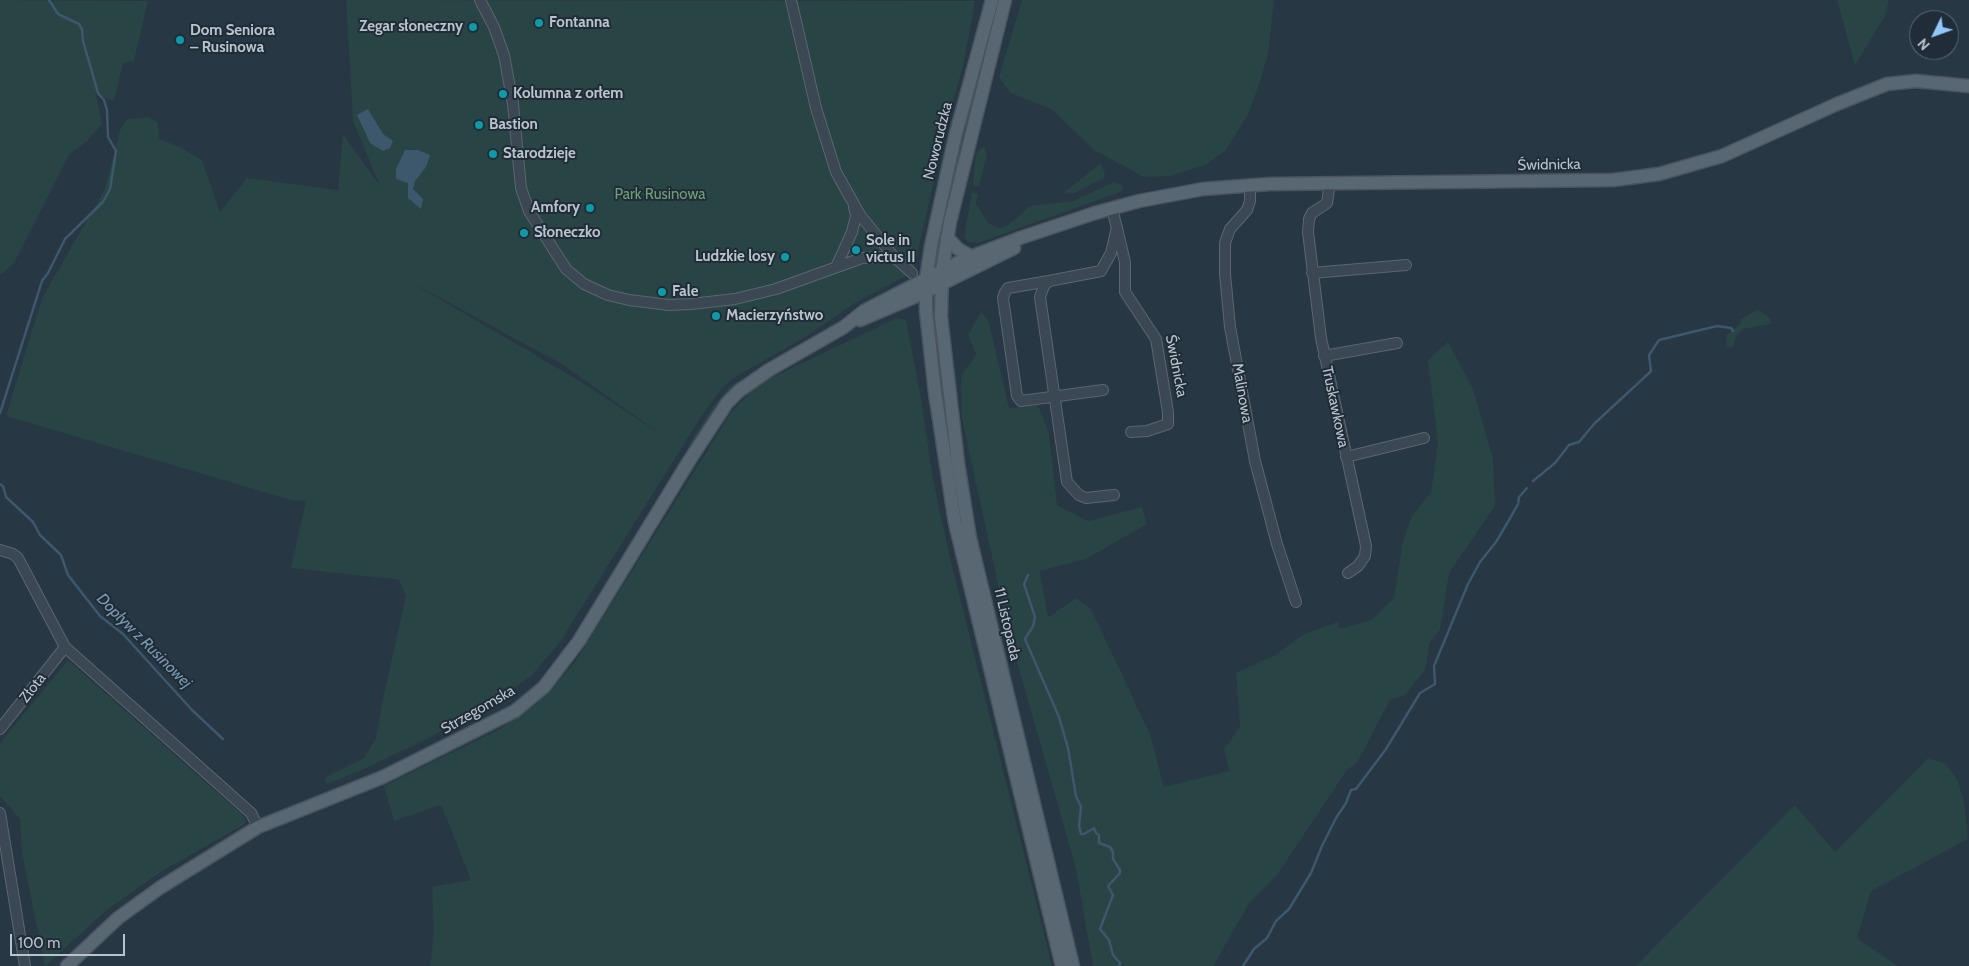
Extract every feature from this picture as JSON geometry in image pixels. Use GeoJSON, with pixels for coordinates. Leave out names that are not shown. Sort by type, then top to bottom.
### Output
{"type":"FeatureCollection","features":[{"type":"Feature","properties":{"kind":"main road","name":"Noworudzka"},"geometry":{"type":"LineString","coordinates":[[926,285],[943,188],[992,0]]}},
{"type":"Feature","properties":{"kind":"main road","name":"Noworudzka"},"geometry":{"type":"LineString","coordinates":[[942,278],[948,237],[1002,3]]}},
{"type":"Feature","properties":{"kind":"main road","name":"Świdnicka"},"geometry":{"type":"LineString","coordinates":[[942,278],[972,256],[1056,226],[1112,208],[1188,192],[1250,185],[1576,181],[1644,176],[1674,171],[1714,160],[1837,104],[1887,84],[1916,81],[1969,86]]}},
{"type":"Feature","properties":{"kind":"main road","name":"Świdnicka"},"geometry":{"type":"LineString","coordinates":[[926,285],[1056,226]]}},
{"type":"Feature","properties":{"kind":"main road"},"geometry":{"type":"LineString","coordinates":[[948,237],[958,248],[972,256]]}},
{"type":"Feature","properties":{"kind":"main road","name":"11 Listopada"},"geometry":{"type":"LineString","coordinates":[[942,278],[942,317],[949,384],[958,463],[970,538],[1073,966]]}},
{"type":"Feature","properties":{"kind":"main road","name":"Strzegomska"},"geometry":{"type":"LineString","coordinates":[[844,326],[906,301],[926,285]]}},
{"type":"Feature","properties":{"kind":"main road","name":"Strzegomska"},"geometry":{"type":"LineString","coordinates":[[66,966],[118,918],[161,887],[258,827],[383,777],[454,744],[516,710],[544,687],[579,642],[664,500],[727,403],[739,391],[769,370],[844,326],[864,311],[926,285]]}},
{"type":"Feature","properties":{"kind":"main road","name":"11 Listopada"},"geometry":{"type":"LineString","coordinates":[[926,285],[935,393],[955,523],[1062,966]]}},
{"type":"Feature","properties":{"kind":"main road"},"geometry":{"type":"LineString","coordinates":[[906,301],[927,314]]}},
{"type":"Feature","properties":{"kind":"street"},"geometry":{"type":"LineString","coordinates":[[480,0],[501,44],[504,55],[513,104],[521,188],[529,211],[566,269],[584,284],[608,295],[629,300],[669,305],[691,304],[735,299],[776,289],[862,258],[894,257]]}},
{"type":"Feature","properties":{"kind":"street"},"geometry":{"type":"LineString","coordinates":[[792,0],[825,141],[836,172],[854,206],[894,257],[912,273]]}},
{"type":"Feature","properties":{"kind":"street"},"geometry":{"type":"LineString","coordinates":[[984,0],[988,13]]}},
{"type":"Feature","properties":{"kind":"street","name":"Truskawkowa"},"geometry":{"type":"LineString","coordinates":[[1330,183],[1327,203],[1312,214],[1309,219],[1312,274],[1324,356],[1366,546],[1364,556],[1358,566],[1348,573]]}},
{"type":"Feature","properties":{"kind":"street","name":"Malinowa"},"geometry":{"type":"LineString","coordinates":[[1250,185],[1247,210],[1230,230],[1225,243],[1225,274],[1230,327],[1256,461],[1276,544],[1296,602]]}},
{"type":"Feature","properties":{"kind":"street"},"geometry":{"type":"LineString","coordinates":[[836,267],[852,232],[856,216],[854,206]]}},
{"type":"Feature","properties":{"kind":"street","name":"Świdnicka"},"geometry":{"type":"LineString","coordinates":[[1112,208],[1125,262],[1125,292],[1156,339],[1168,412],[1168,424],[1147,431],[1131,432]]}},
{"type":"Feature","properties":{"kind":"street","name":"Świdnicka"},"geometry":{"type":"LineString","coordinates":[[1103,390],[1021,401],[1018,396],[1004,298],[1008,288],[1101,270],[1111,253],[1116,227]]}},
{"type":"Feature","properties":{"kind":"street"},"geometry":{"type":"LineString","coordinates":[[1312,274],[1406,265]]}},
{"type":"Feature","properties":{"kind":"street"},"geometry":{"type":"LineString","coordinates":[[1049,281],[1044,286],[1040,297],[1068,482],[1079,495],[1086,498],[1114,495]]}},
{"type":"Feature","properties":{"kind":"street","name":"Truskawkowa"},"geometry":{"type":"LineString","coordinates":[[1324,356],[1397,343]]}},
{"type":"Feature","properties":{"kind":"street","name":"Truskawkowa"},"geometry":{"type":"LineString","coordinates":[[1346,458],[1424,438]]}},
{"type":"Feature","properties":{"kind":"street"},"geometry":{"type":"LineString","coordinates":[[0,550],[18,558],[65,647],[251,813],[258,827]]}},
{"type":"Feature","properties":{"kind":"street","name":"Złota"},"geometry":{"type":"LineString","coordinates":[[0,729],[65,647]]}},
{"type":"Feature","properties":{"kind":"street"},"geometry":{"type":"LineString","coordinates":[[0,813],[25,966]]}},
{"type":"Feature","properties":{"kind":"green space"},"geometry":{"type":"Polygon","coordinates":[[[0,0],[148,1],[134,61],[123,63],[114,101],[96,95],[102,124],[87,141],[69,155],[14,263],[2,274],[0,274],[0,0]]]}},
{"type":"Feature","properties":{"kind":"green space","name":"Park Rusinowa"},"geometry":{"type":"Polygon","coordinates":[[[346,0],[975,1],[964,62],[944,136],[914,269],[904,277],[858,301],[802,339],[732,379],[722,388],[697,423],[560,642],[531,676],[500,698],[429,738],[364,769],[327,784],[324,779],[328,776],[364,758],[376,738],[406,596],[399,581],[402,580],[291,568],[306,501],[291,500],[6,416],[42,298],[105,189],[120,130],[127,119],[149,117],[158,123],[159,139],[180,147],[202,160],[220,212],[247,178],[338,190],[343,134],[380,186],[353,121],[346,0]],[[409,281],[583,383],[662,435],[562,364],[409,281]]]}},
{"type":"Feature","properties":{"kind":"green space"},"geometry":{"type":"Polygon","coordinates":[[[1022,0],[1274,0],[1268,54],[1248,114],[1225,151],[1205,165],[1170,176],[1144,177],[1094,150],[1051,109],[1011,93],[999,77],[1022,0]]]}},
{"type":"Feature","properties":{"kind":"green space"},"geometry":{"type":"Polygon","coordinates":[[[1837,0],[1889,0],[1885,16],[1855,65],[1837,0]]]}},
{"type":"Feature","properties":{"kind":"green space"},"geometry":{"type":"Polygon","coordinates":[[[979,28],[926,244],[941,165],[979,28]]]}},
{"type":"Feature","properties":{"kind":"green space"},"geometry":{"type":"Polygon","coordinates":[[[988,30],[990,31],[978,90],[941,246],[938,245],[957,151],[988,30]]]}},
{"type":"Feature","properties":{"kind":"green space"},"geometry":{"type":"Polygon","coordinates":[[[984,146],[987,154],[979,187],[973,186],[977,152],[984,146]]]}},
{"type":"Feature","properties":{"kind":"green space"},"geometry":{"type":"Polygon","coordinates":[[[1100,164],[1105,172],[1104,178],[1075,193],[1062,194],[1100,164]]]}},
{"type":"Feature","properties":{"kind":"green space"},"geometry":{"type":"Polygon","coordinates":[[[1114,182],[1122,185],[1123,191],[978,243],[968,242],[964,237],[972,192],[978,194],[976,203],[988,223],[998,228],[1007,226],[1030,206],[1073,201],[1114,182]]]}},
{"type":"Feature","properties":{"kind":"green space"},"geometry":{"type":"Polygon","coordinates":[[[1758,309],[1771,319],[1771,324],[1743,329],[1736,336],[1733,347],[1727,348],[1726,336],[1741,323],[1740,320],[1758,309]]]}},
{"type":"Feature","properties":{"kind":"green space"},"geometry":{"type":"Polygon","coordinates":[[[981,312],[988,319],[1009,408],[1038,405],[1049,434],[1057,505],[1088,521],[1142,507],[1147,524],[1086,559],[1040,571],[1048,617],[1077,598],[1091,609],[1150,734],[1164,787],[1229,771],[1224,749],[1240,727],[1236,673],[1277,654],[1304,634],[1338,622],[1340,629],[1371,620],[1394,598],[1403,541],[1412,516],[1431,492],[1438,443],[1428,360],[1448,342],[1473,389],[1493,459],[1495,506],[1449,573],[1440,630],[1429,644],[1426,668],[1405,695],[1390,700],[1357,763],[1347,770],[1277,875],[1250,902],[1213,966],[1093,966],[1076,869],[1008,630],[962,419],[961,377],[976,354],[968,335],[981,312]]]}},
{"type":"Feature","properties":{"kind":"green space"},"geometry":{"type":"Polygon","coordinates":[[[897,318],[906,320],[921,398],[933,479],[950,558],[1052,966],[430,966],[434,933],[432,887],[471,880],[442,807],[437,806],[394,821],[384,786],[500,729],[536,704],[553,687],[575,662],[732,411],[758,384],[897,318]]]}},
{"type":"Feature","properties":{"kind":"green space"},"geometry":{"type":"Polygon","coordinates":[[[747,376],[747,381],[691,447],[688,446],[712,408],[730,386],[747,376]]]}},
{"type":"Feature","properties":{"kind":"green space"},"geometry":{"type":"Polygon","coordinates":[[[68,660],[245,817],[245,824],[162,871],[108,909],[45,966],[22,853],[20,819],[0,796],[0,743],[68,660]]]}},
{"type":"Feature","properties":{"kind":"green space"},"geometry":{"type":"Polygon","coordinates":[[[1928,758],[1946,764],[1958,781],[1964,802],[1968,839],[1871,891],[1857,938],[1898,966],[1636,966],[1795,805],[1835,852],[1928,758]]]}},
{"type":"Feature","properties":{"kind":"water"},"geometry":{"type":"Polygon","coordinates":[[[368,109],[383,134],[393,141],[390,148],[383,151],[370,143],[357,115],[368,109]]]}},
{"type":"Feature","properties":{"kind":"water"},"geometry":{"type":"Polygon","coordinates":[[[405,150],[418,150],[430,155],[426,167],[415,181],[413,189],[423,199],[421,209],[408,198],[408,183],[396,179],[396,169],[405,150]]]}},
{"type":"Feature","properties":{"kind":"waterway","name":"Dopływ z Rusinowej"},"geometry":{"type":"LineString","coordinates":[[0,413],[42,281],[65,239],[103,202],[110,189],[116,151],[108,137],[107,110],[104,100],[98,93],[83,41],[82,29],[79,24],[58,14],[49,0]]}},
{"type":"Feature","properties":{"kind":"waterway"},"geometry":{"type":"LineString","coordinates":[[1533,481],[1555,463],[1569,445],[1579,442],[1594,424],[1651,371],[1649,355],[1659,340],[1717,326],[1731,328],[1733,331]]}},
{"type":"Feature","properties":{"kind":"waterway","name":"Dopływ z Rusinowej"},"geometry":{"type":"LineString","coordinates":[[0,484],[3,486],[6,497],[33,522],[40,535],[61,555],[68,575],[100,616],[123,634],[192,710],[223,739]]}},
{"type":"Feature","properties":{"kind":"waterway"},"geometry":{"type":"LineString","coordinates":[[1243,966],[1254,949],[1267,938],[1276,921],[1289,909],[1311,873],[1322,846],[1346,803],[1351,790],[1356,789],[1386,749],[1420,693],[1435,684],[1434,666],[1468,584],[1480,562],[1496,542],[1509,520],[1518,504],[1519,497],[1527,488]]}},
{"type":"Feature","properties":{"kind":"waterway"},"geometry":{"type":"LineString","coordinates":[[1028,575],[1024,584],[1035,617],[1033,626],[1025,639],[1059,717],[1068,748],[1076,796],[1081,807],[1079,826],[1081,834],[1094,828],[1099,835],[1099,843],[1110,847],[1113,852],[1113,859],[1120,870],[1120,873],[1108,886],[1113,895],[1100,929],[1109,940],[1113,955],[1120,963],[1119,966]]}},
{"type":"Feature","properties":{"kind":"place","name":"Fontanna"},"geometry":{"type":"Point","coordinates":[539,23]}},
{"type":"Feature","properties":{"kind":"place","name":"Zegar słoneczny"},"geometry":{"type":"Point","coordinates":[473,27]}},
{"type":"Feature","properties":{"kind":"place","name":"Dom Seniora – Rusinowa"},"geometry":{"type":"Point","coordinates":[180,40]}},
{"type":"Feature","properties":{"kind":"place","name":"Kolumna z orłem"},"geometry":{"type":"Point","coordinates":[503,94]}},
{"type":"Feature","properties":{"kind":"place","name":"Bastion"},"geometry":{"type":"Point","coordinates":[479,125]}},
{"type":"Feature","properties":{"kind":"place","name":"Starodzieje"},"geometry":{"type":"Point","coordinates":[493,154]}},
{"type":"Feature","properties":{"kind":"place","name":"Amfory"},"geometry":{"type":"Point","coordinates":[590,208]}},
{"type":"Feature","properties":{"kind":"place","name":"Słoneczko"},"geometry":{"type":"Point","coordinates":[524,233]}},
{"type":"Feature","properties":{"kind":"place","name":"Sole in victus II"},"geometry":{"type":"Point","coordinates":[856,250]}},
{"type":"Feature","properties":{"kind":"place","name":"Ludzkie losy"},"geometry":{"type":"Point","coordinates":[785,257]}},
{"type":"Feature","properties":{"kind":"place","name":"Fale"},"geometry":{"type":"Point","coordinates":[662,292]}},
{"type":"Feature","properties":{"kind":"place","name":"Macierzyństwo"},"geometry":{"type":"Point","coordinates":[716,316]}}]}
